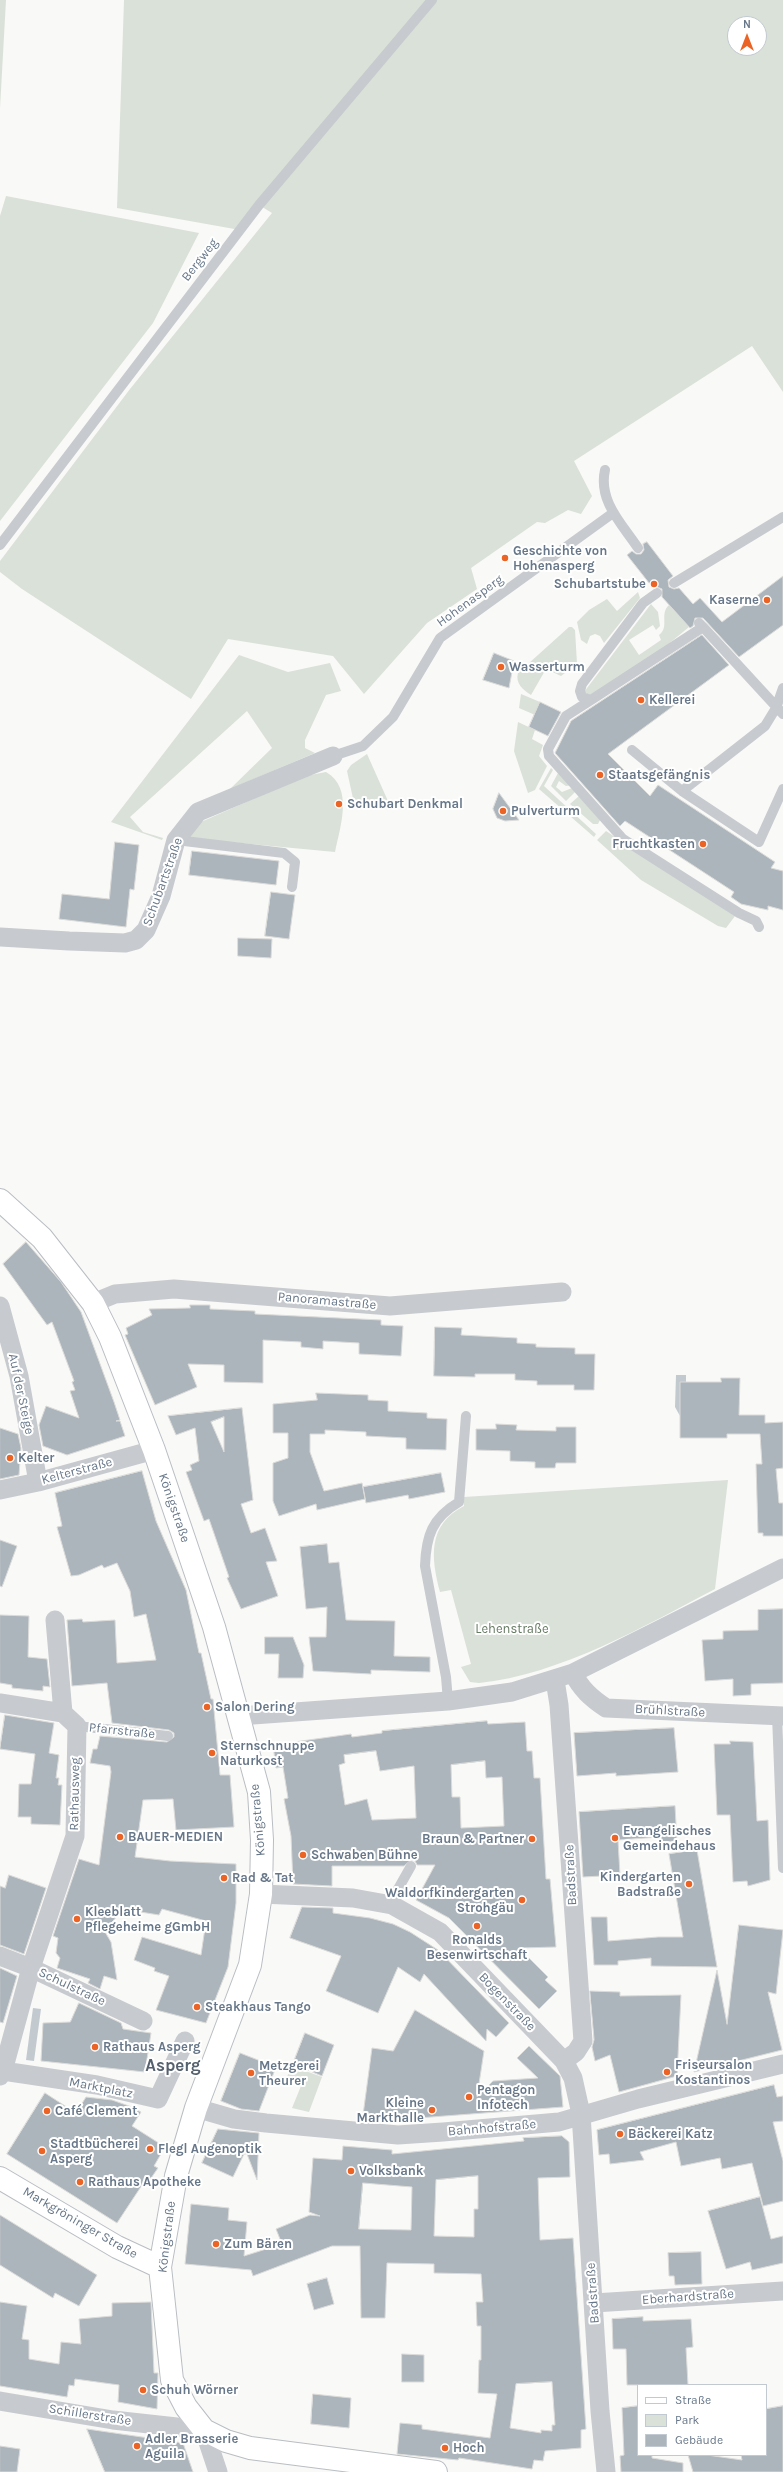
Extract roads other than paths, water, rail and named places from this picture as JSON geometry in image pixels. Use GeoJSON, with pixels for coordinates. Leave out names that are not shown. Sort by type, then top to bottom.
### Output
{"type":"FeatureCollection","features":[{"type":"Feature","properties":{"kind":"main road","name":"Königstraße"},"geometry":{"type":"LineString","coordinates":[[0,1200],[42,1238],[93,1303],[110,1337],[154,1450],[214,1627],[259,1792],[262,1840],[261,1894],[250,1965],[196,2108],[176,2176],[160,2267],[172,2380],[186,2407],[204,2430]]}},
{"type":"Feature","properties":{"kind":"main road","name":"Markgröninger Straße"},"geometry":{"type":"LineString","coordinates":[[0,2178],[117,2246],[160,2267]]}},
{"type":"Feature","properties":{"kind":"main road"},"geometry":{"type":"LineString","coordinates":[[204,2430],[226,2441],[250,2448],[436,2472]]}},
{"type":"Feature","properties":{"kind":"street","name":"Schubartstraße"},"geometry":{"type":"LineString","coordinates":[[0,937],[76,942],[125,943],[136,940],[146,930],[161,896],[176,840],[198,812],[333,756]]}},
{"type":"Feature","properties":{"kind":"street","name":"Panoramastraße"},"geometry":{"type":"LineString","coordinates":[[93,1303],[115,1294],[174,1289],[390,1306],[562,1292]]}},
{"type":"Feature","properties":{"kind":"street","name":"Auf der Steige"},"geometry":{"type":"LineString","coordinates":[[0,1306],[18,1372],[38,1482]]}},
{"type":"Feature","properties":{"kind":"street","name":"Kelterstraße"},"geometry":{"type":"LineString","coordinates":[[0,1490],[38,1482],[154,1450]]}},
{"type":"Feature","properties":{"kind":"street"},"geometry":{"type":"LineString","coordinates":[[239,1716],[448,1701],[512,1692],[555,1680],[573,1673],[783,1568]]}},
{"type":"Feature","properties":{"kind":"street"},"geometry":{"type":"LineString","coordinates":[[55,1620],[63,1713]]}},
{"type":"Feature","properties":{"kind":"street","name":"Brühlstraße"},"geometry":{"type":"LineString","coordinates":[[573,1673],[578,1684],[590,1698],[606,1708],[780,1716]]}},
{"type":"Feature","properties":{"kind":"street","name":"Badstraße"},"geometry":{"type":"LineString","coordinates":[[555,1680],[560,1721],[583,2041],[576,2052],[564,2061]]}},
{"type":"Feature","properties":{"kind":"street"},"geometry":{"type":"LineString","coordinates":[[0,1703],[63,1713],[77,1726]]}},
{"type":"Feature","properties":{"kind":"street","name":"Rathausweg"},"geometry":{"type":"LineString","coordinates":[[31,1968],[74,1836],[77,1726]]}},
{"type":"Feature","properties":{"kind":"street","name":"Bogenstraße"},"geometry":{"type":"LineString","coordinates":[[261,1894],[353,1898],[389,1905],[440,1932],[564,2061],[573,2078],[581,2114]]}},
{"type":"Feature","properties":{"kind":"street","name":"Schulstraße"},"geometry":{"type":"LineString","coordinates":[[0,1956],[31,1968],[143,2021]]}},
{"type":"Feature","properties":{"kind":"street","name":"Marktplatz"},"geometry":{"type":"LineString","coordinates":[[31,1968],[2,2074],[97,2086],[158,2099],[185,2041]]}},
{"type":"Feature","properties":{"kind":"street","name":"Bahnhofstraße"},"geometry":{"type":"LineString","coordinates":[[196,2108],[242,2120],[398,2134],[559,2122],[581,2114],[783,2064]]}},
{"type":"Feature","properties":{"kind":"street","name":"Badstraße"},"geometry":{"type":"LineString","coordinates":[[581,2114],[600,2411],[606,2472]]}},
{"type":"Feature","properties":{"kind":"street","name":"Eberhardstraße"},"geometry":{"type":"LineString","coordinates":[[594,2303],[783,2291]]}},
{"type":"Feature","properties":{"kind":"street","name":"Schillerstraße"},"geometry":{"type":"LineString","coordinates":[[0,2401],[113,2420],[204,2430]]}},
{"type":"Feature","properties":{"kind":"street"},"geometry":{"type":"LineString","coordinates":[[204,2430],[218,2472]]}},
{"type":"Feature","properties":{"kind":"lane","name":"Bergweg"},"geometry":{"type":"LineString","coordinates":[[0,545],[259,205],[432,0]]}},
{"type":"Feature","properties":{"kind":"lane"},"geometry":{"type":"LineString","coordinates":[[605,470],[602,481],[608,506],[638,548]]}},
{"type":"Feature","properties":{"kind":"lane","name":"Hohenasperg"},"geometry":{"type":"LineString","coordinates":[[333,756],[363,746],[394,717],[440,638],[615,516]]}},
{"type":"Feature","properties":{"kind":"lane"},"geometry":{"type":"LineString","coordinates":[[674,583],[783,517]]}},
{"type":"Feature","properties":{"kind":"lane"},"geometry":{"type":"LineString","coordinates":[[591,700],[580,695],[582,684],[643,603],[657,593]]}},
{"type":"Feature","properties":{"kind":"lane"},"geometry":{"type":"LineString","coordinates":[[759,926],[756,922],[738,913],[623,839],[549,756],[548,749],[566,716],[701,625],[780,711]]}},
{"type":"Feature","properties":{"kind":"lane"},"geometry":{"type":"LineString","coordinates":[[682,791],[765,726],[780,711],[783,688]]}},
{"type":"Feature","properties":{"kind":"lane"},"geometry":{"type":"LineString","coordinates":[[632,750],[682,791],[759,842],[783,789]]}},
{"type":"Feature","properties":{"kind":"lane"},"geometry":{"type":"LineString","coordinates":[[176,840],[284,853],[295,862],[292,887]]}},
{"type":"Feature","properties":{"kind":"lane"},"geometry":{"type":"LineString","coordinates":[[448,1701],[446,1677],[425,1566],[426,1550],[438,1518],[459,1502],[466,1416]]}},
{"type":"Feature","properties":{"kind":"lane"},"geometry":{"type":"LineString","coordinates":[[780,1716],[783,1868]]}},
{"type":"Feature","properties":{"kind":"lane","name":"Pfarrstraße"},"geometry":{"type":"LineString","coordinates":[[77,1726],[168,1736]]}},
{"type":"Feature","properties":{"kind":"lane"},"geometry":{"type":"LineString","coordinates":[[389,1905],[411,1866]]}},
{"type":"Feature","properties":{"kind":"place","name":"Geschichte von Hohenasperg"},"geometry":{"type":"Point","coordinates":[505,558]}},
{"type":"Feature","properties":{"kind":"place","name":"Schubartstube"},"geometry":{"type":"Point","coordinates":[654,584]}},
{"type":"Feature","properties":{"kind":"place","name":"Kaserne"},"geometry":{"type":"Point","coordinates":[767,600]}},
{"type":"Feature","properties":{"kind":"place","name":"Wasserturm"},"geometry":{"type":"Point","coordinates":[501,667]}},
{"type":"Feature","properties":{"kind":"place","name":"Kellerei"},"geometry":{"type":"Point","coordinates":[641,700]}},
{"type":"Feature","properties":{"kind":"place","name":"Staatsgefängnis"},"geometry":{"type":"Point","coordinates":[600,775]}},
{"type":"Feature","properties":{"kind":"place","name":"Schubart Denkmal"},"geometry":{"type":"Point","coordinates":[339,804]}},
{"type":"Feature","properties":{"kind":"place","name":"Pulverturm"},"geometry":{"type":"Point","coordinates":[503,811]}},
{"type":"Feature","properties":{"kind":"place","name":"Fruchtkasten"},"geometry":{"type":"Point","coordinates":[703,844]}},
{"type":"Feature","properties":{"kind":"place","name":"Kelter"},"geometry":{"type":"Point","coordinates":[10,1458]}},
{"type":"Feature","properties":{"kind":"place","name":"Salon Dering"},"geometry":{"type":"Point","coordinates":[207,1707]}},
{"type":"Feature","properties":{"kind":"place","name":"Sternschnuppe Naturkost"},"geometry":{"type":"Point","coordinates":[212,1753]}},
{"type":"Feature","properties":{"kind":"place","name":"BAUER-MEDIEN"},"geometry":{"type":"Point","coordinates":[120,1837]}},
{"type":"Feature","properties":{"kind":"place","name":"Evangelisches Gemeindehaus"},"geometry":{"type":"Point","coordinates":[615,1838]}},
{"type":"Feature","properties":{"kind":"place","name":"Braun & Partner"},"geometry":{"type":"Point","coordinates":[532,1839]}},
{"type":"Feature","properties":{"kind":"place","name":"Schwaben Bühne"},"geometry":{"type":"Point","coordinates":[303,1855]}},
{"type":"Feature","properties":{"kind":"place","name":"Rad & Tat"},"geometry":{"type":"Point","coordinates":[224,1878]}},
{"type":"Feature","properties":{"kind":"place","name":"Kindergarten Badstraße"},"geometry":{"type":"Point","coordinates":[689,1884]}},
{"type":"Feature","properties":{"kind":"place","name":"Waldorfkindergarten Strohgäu"},"geometry":{"type":"Point","coordinates":[522,1900]}},
{"type":"Feature","properties":{"kind":"place","name":"Kleeblatt Pflegeheime gGmbH"},"geometry":{"type":"Point","coordinates":[77,1919]}},
{"type":"Feature","properties":{"kind":"place","name":"Ronalds Besenwirtschaft"},"geometry":{"type":"Point","coordinates":[477,1926]}},
{"type":"Feature","properties":{"kind":"place","name":"Steakhaus Tango"},"geometry":{"type":"Point","coordinates":[197,2007]}},
{"type":"Feature","properties":{"kind":"place","name":"Rathaus Asperg"},"geometry":{"type":"Point","coordinates":[95,2047]}},
{"type":"Feature","properties":{"kind":"place","name":"Friseursalon Kostantinos"},"geometry":{"type":"Point","coordinates":[667,2072]}},
{"type":"Feature","properties":{"kind":"place","name":"Metzgerei Theurer"},"geometry":{"type":"Point","coordinates":[251,2073]}},
{"type":"Feature","properties":{"kind":"place","name":"Pentagon Infotech"},"geometry":{"type":"Point","coordinates":[469,2097]}},
{"type":"Feature","properties":{"kind":"place","name":"Kleine Markthalle"},"geometry":{"type":"Point","coordinates":[432,2110]}},
{"type":"Feature","properties":{"kind":"place","name":"Café Clement"},"geometry":{"type":"Point","coordinates":[47,2111]}},
{"type":"Feature","properties":{"kind":"place","name":"Bäckerei Katz"},"geometry":{"type":"Point","coordinates":[620,2134]}},
{"type":"Feature","properties":{"kind":"place","name":"Flegl Augenoptik"},"geometry":{"type":"Point","coordinates":[150,2149]}},
{"type":"Feature","properties":{"kind":"place","name":"Stadtbücherei Asperg"},"geometry":{"type":"Point","coordinates":[42,2151]}},
{"type":"Feature","properties":{"kind":"place","name":"Volksbank"},"geometry":{"type":"Point","coordinates":[351,2171]}},
{"type":"Feature","properties":{"kind":"place","name":"Rathaus Apotheke"},"geometry":{"type":"Point","coordinates":[80,2182]}},
{"type":"Feature","properties":{"kind":"place","name":"Zum Bären"},"geometry":{"type":"Point","coordinates":[216,2244]}},
{"type":"Feature","properties":{"kind":"place","name":"Schuh Wörner"},"geometry":{"type":"Point","coordinates":[143,2390]}},
{"type":"Feature","properties":{"kind":"place","name":"Adler Brasserie Aguila"},"geometry":{"type":"Point","coordinates":[137,2446]}},
{"type":"Feature","properties":{"kind":"place","name":"Hoch"},"geometry":{"type":"Point","coordinates":[445,2448]}},
{"type":"Feature","properties":{"kind":"district","name":"Asperg"},"geometry":{"type":"Point","coordinates":[173,2066]}},
{"type":"Feature","properties":{"kind":"park label","name":"Lehenstraße"},"geometry":{"type":"Point","coordinates":[512,1629]}}]}
